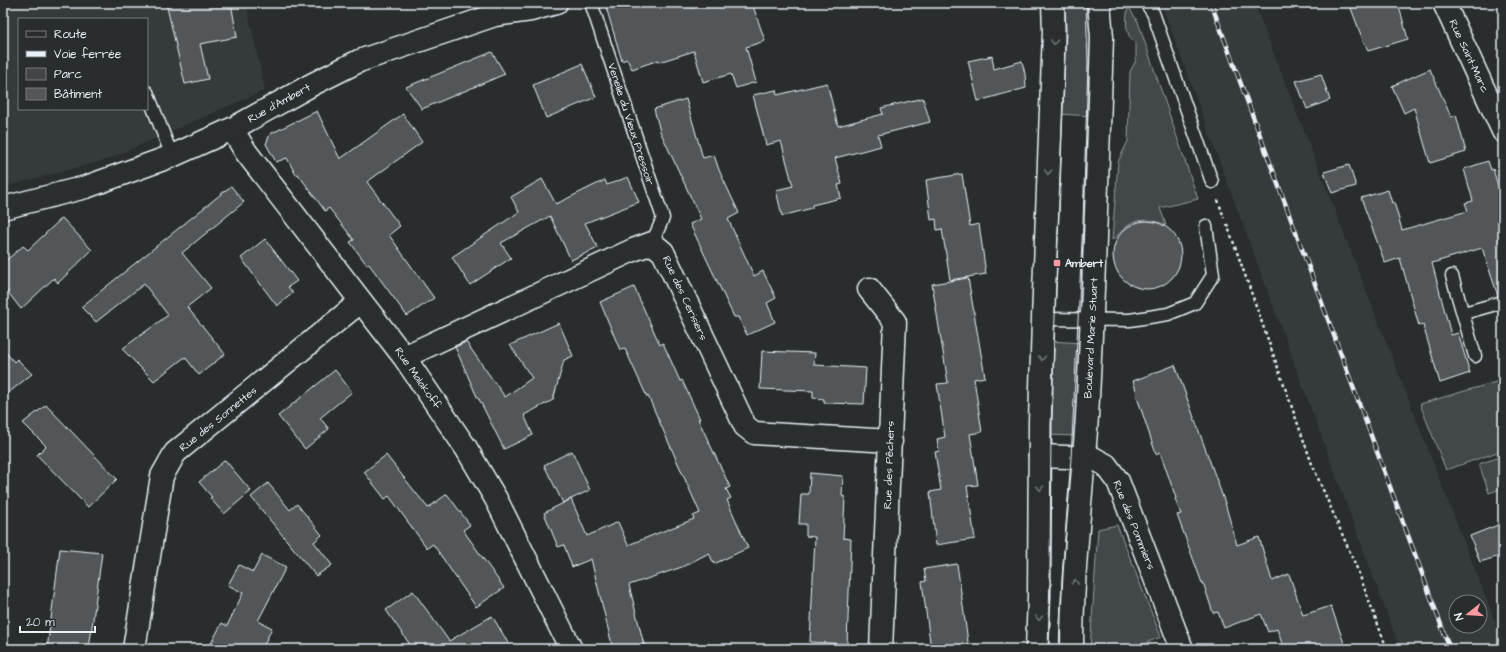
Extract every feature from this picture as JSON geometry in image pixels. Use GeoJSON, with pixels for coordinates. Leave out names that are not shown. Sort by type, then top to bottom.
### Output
{"type":"FeatureCollection","features":[{"type":"Feature","properties":{"kind":"street","name":"Rue d'Ambert"},"geometry":{"type":"LineString","coordinates":[[3,208],[86,187],[172,156],[232,129],[313,84],[360,61],[493,9],[532,10],[556,3]]}},
{"type":"Feature","properties":{"kind":"street"},"geometry":{"type":"LineString","coordinates":[[1037,649],[1043,319],[1054,31],[1053,3]]}},
{"type":"Feature","properties":{"kind":"street","name":"Boulevard Marie Stuart"},"geometry":{"type":"LineString","coordinates":[[1072,649],[1072,615],[1084,458],[1092,320],[1102,37],[1099,3]]}},
{"type":"Feature","properties":{"kind":"street","name":"Rue Saint-Marc"},"geometry":{"type":"LineString","coordinates":[[1444,3],[1503,130]]}},
{"type":"Feature","properties":{"kind":"street","name":"Rue Malakoff"},"geometry":{"type":"LineString","coordinates":[[232,129],[246,152],[360,302],[404,357],[466,448],[496,499],[571,649]]}},
{"type":"Feature","properties":{"kind":"street"},"geometry":{"type":"LineString","coordinates":[[404,357],[633,250],[652,243]]}},
{"type":"Feature","properties":{"kind":"street","name":"Rue des Cerisiers"},"geometry":{"type":"LineString","coordinates":[[652,243],[663,252],[745,426],[754,433],[891,440]]}},
{"type":"Feature","properties":{"kind":"street","name":"Rue des Pêchers"},"geometry":{"type":"LineString","coordinates":[[869,289],[895,322],[881,649]]}},
{"type":"Feature","properties":{"kind":"street","name":"Rue des Sonnettes"},"geometry":{"type":"LineString","coordinates":[[134,649],[162,476],[175,453],[360,302]]}},
{"type":"Feature","properties":{"kind":"street","name":"Rue des Pommiers"},"geometry":{"type":"LineString","coordinates":[[1040,456],[1093,458],[1106,465],[1118,481],[1182,649]]}},
{"type":"Feature","properties":{"kind":"lane","name":"Venelle du Vieux Pressoir"},"geometry":{"type":"LineString","coordinates":[[591,3],[663,218],[652,243]]}},
{"type":"Feature","properties":{"kind":"lane"},"geometry":{"type":"LineString","coordinates":[[1146,3],[1153,13],[1212,182]]}},
{"type":"Feature","properties":{"kind":"lane"},"geometry":{"type":"LineString","coordinates":[[148,95],[172,156]]}},
{"type":"Feature","properties":{"kind":"lane"},"geometry":{"type":"LineString","coordinates":[[1043,319],[1130,320],[1168,314],[1195,303],[1213,275],[1206,226]]}},
{"type":"Feature","properties":{"kind":"lane"},"geometry":{"type":"LineString","coordinates":[[1452,276],[1475,356]]}},
{"type":"Feature","properties":{"kind":"lane"},"geometry":{"type":"LineString","coordinates":[[1464,314],[1503,302]]}},
{"type":"Feature","properties":{"kind":"path"},"geometry":{"type":"LineString","coordinates":[[1212,182],[1312,464],[1358,571],[1387,649]]}},
{"type":"Feature","properties":{"kind":"shaded area"},"geometry":{"type":"Polygon","coordinates":[[[3,3],[246,3],[265,90],[106,160],[3,187],[3,3]]]}},
{"type":"Feature","properties":{"kind":"shaded area"},"geometry":{"type":"Polygon","coordinates":[[[1161,3],[1254,3],[1484,594],[1448,594],[1448,634],[1488,634],[1488,604],[1503,642],[1503,649],[1400,649],[1161,3]]]}},
{"type":"Feature","properties":{"kind":"green space"},"geometry":{"type":"Polygon","coordinates":[[[1060,3],[1092,3],[1092,116],[1057,114],[1060,3]]]}},
{"type":"Feature","properties":{"kind":"green space"},"geometry":{"type":"Polygon","coordinates":[[[1128,6],[1138,22],[1198,199],[1160,208],[1166,225],[1149,220],[1134,222],[1122,230],[1112,240],[1118,162],[1128,141],[1130,72],[1136,60],[1136,44],[1129,36],[1127,27],[1128,6]]]}},
{"type":"Feature","properties":{"kind":"green space"},"geometry":{"type":"Polygon","coordinates":[[[1049,341],[1083,343],[1077,436],[1046,435],[1049,341]]]}},
{"type":"Feature","properties":{"kind":"green space"},"geometry":{"type":"Polygon","coordinates":[[[1503,380],[1503,450],[1446,470],[1420,404],[1503,380]]]}},
{"type":"Feature","properties":{"kind":"green space"},"geometry":{"type":"Polygon","coordinates":[[[1503,456],[1503,488],[1489,493],[1479,464],[1503,456]]]}},
{"type":"Feature","properties":{"kind":"green space"},"geometry":{"type":"Polygon","coordinates":[[[1117,525],[1161,637],[1130,649],[1090,649],[1098,529],[1117,525]]]}},
{"type":"Feature","properties":{"kind":"building"},"geometry":{"type":"Polygon","coordinates":[[[166,3],[231,3],[237,37],[200,44],[208,79],[185,84],[166,3]]]}},
{"type":"Feature","properties":{"kind":"building"},"geometry":{"type":"Polygon","coordinates":[[[621,3],[689,3],[691,8],[707,3],[752,3],[765,41],[746,47],[756,82],[736,88],[731,74],[703,82],[694,51],[632,69],[627,59],[622,61],[606,7],[621,3]]]}},
{"type":"Feature","properties":{"kind":"building"},"geometry":{"type":"Polygon","coordinates":[[[1349,3],[1398,3],[1408,39],[1368,51],[1349,3]]]}},
{"type":"Feature","properties":{"kind":"building"},"geometry":{"type":"Polygon","coordinates":[[[492,52],[505,74],[422,109],[406,87],[492,52]]]}},
{"type":"Feature","properties":{"kind":"building"},"geometry":{"type":"Polygon","coordinates":[[[992,56],[994,69],[1022,61],[1026,88],[978,101],[968,61],[992,56]]]}},
{"type":"Feature","properties":{"kind":"building"},"geometry":{"type":"Polygon","coordinates":[[[582,64],[596,97],[546,118],[533,85],[582,64]]]}},
{"type":"Feature","properties":{"kind":"building"},"geometry":{"type":"Polygon","coordinates":[[[1430,69],[1451,117],[1456,115],[1466,152],[1430,163],[1414,108],[1404,113],[1392,86],[1430,69]]]}},
{"type":"Feature","properties":{"kind":"building"},"geometry":{"type":"Polygon","coordinates":[[[1321,74],[1330,100],[1307,109],[1296,81],[1321,74]]]}},
{"type":"Feature","properties":{"kind":"building"},"geometry":{"type":"Polygon","coordinates":[[[827,83],[838,126],[883,114],[881,108],[923,98],[930,122],[878,135],[881,146],[835,158],[842,184],[838,185],[841,198],[812,205],[812,208],[782,216],[776,190],[793,186],[781,141],[766,145],[753,95],[776,90],[777,95],[827,83]]]}},
{"type":"Feature","properties":{"kind":"building"},"geometry":{"type":"Polygon","coordinates":[[[686,99],[703,158],[714,155],[719,170],[739,213],[728,219],[754,276],[763,271],[776,298],[767,303],[775,322],[747,335],[738,317],[734,317],[690,224],[701,219],[660,131],[654,109],[686,99]]]}},
{"type":"Feature","properties":{"kind":"building"},"geometry":{"type":"Polygon","coordinates":[[[317,111],[340,159],[403,114],[422,142],[367,182],[400,226],[389,235],[434,298],[407,316],[369,264],[367,265],[350,242],[354,240],[329,208],[325,211],[298,174],[296,175],[287,158],[276,162],[266,144],[270,134],[317,111]]]}},
{"type":"Feature","properties":{"kind":"building"},"geometry":{"type":"Polygon","coordinates":[[[1488,161],[1491,170],[1493,169],[1503,203],[1503,295],[1498,296],[1482,248],[1432,263],[1451,335],[1458,333],[1470,373],[1440,383],[1423,325],[1419,326],[1400,258],[1385,263],[1361,198],[1388,190],[1392,203],[1394,202],[1402,230],[1468,211],[1465,203],[1473,201],[1464,169],[1488,161]]]}},
{"type":"Feature","properties":{"kind":"building"},"geometry":{"type":"Polygon","coordinates":[[[1349,165],[1356,186],[1332,193],[1324,172],[1349,165]]]}},
{"type":"Feature","properties":{"kind":"building"},"geometry":{"type":"Polygon","coordinates":[[[962,174],[970,226],[979,224],[986,274],[950,280],[942,229],[937,230],[936,219],[931,220],[926,180],[962,174]]]}},
{"type":"Feature","properties":{"kind":"building"},"geometry":{"type":"Polygon","coordinates":[[[628,177],[639,202],[585,223],[598,248],[571,260],[550,216],[501,243],[511,258],[470,285],[452,257],[519,212],[511,197],[542,179],[556,204],[605,180],[607,185],[628,177]]]}},
{"type":"Feature","properties":{"kind":"building"},"geometry":{"type":"Polygon","coordinates":[[[231,186],[244,202],[182,253],[211,288],[187,307],[225,354],[199,375],[185,357],[154,381],[122,349],[168,315],[144,284],[96,322],[81,307],[231,186]]]}},
{"type":"Feature","properties":{"kind":"building"},"geometry":{"type":"Polygon","coordinates":[[[62,218],[92,250],[58,283],[54,278],[21,309],[3,286],[3,263],[23,246],[28,250],[62,218]]]}},
{"type":"Feature","properties":{"kind":"building"},"geometry":{"type":"Polygon","coordinates":[[[1140,221],[1154,221],[1166,226],[1176,236],[1181,248],[1181,262],[1176,274],[1166,284],[1154,289],[1140,289],[1128,284],[1118,274],[1113,262],[1113,248],[1118,236],[1128,226],[1140,221]]]}},
{"type":"Feature","properties":{"kind":"building"},"geometry":{"type":"Polygon","coordinates":[[[265,239],[297,281],[288,287],[293,293],[277,306],[241,258],[265,239]]]}},
{"type":"Feature","properties":{"kind":"building"},"geometry":{"type":"Polygon","coordinates":[[[968,278],[985,377],[974,379],[982,432],[970,434],[978,485],[967,486],[975,539],[936,545],[930,492],[941,490],[935,452],[939,451],[937,439],[945,437],[937,384],[948,383],[932,284],[968,278]]]}},
{"type":"Feature","properties":{"kind":"building"},"geometry":{"type":"Polygon","coordinates":[[[634,287],[660,345],[663,343],[680,381],[682,380],[700,419],[698,419],[730,487],[726,489],[731,498],[727,500],[748,548],[714,564],[709,553],[682,567],[629,585],[645,649],[613,649],[591,559],[572,567],[564,545],[558,547],[544,513],[571,499],[587,536],[618,522],[628,545],[694,519],[693,516],[700,513],[648,396],[647,397],[625,349],[620,350],[600,302],[634,287]]]}},
{"type":"Feature","properties":{"kind":"building"},"geometry":{"type":"Polygon","coordinates":[[[559,323],[573,356],[564,360],[553,400],[524,415],[533,435],[504,449],[478,399],[455,347],[466,342],[505,397],[532,378],[510,345],[559,323]]]}},
{"type":"Feature","properties":{"kind":"building"},"geometry":{"type":"Polygon","coordinates":[[[3,349],[14,362],[17,359],[32,374],[3,397],[3,349]]]}},
{"type":"Feature","properties":{"kind":"building"},"geometry":{"type":"Polygon","coordinates":[[[762,351],[815,353],[814,365],[866,368],[864,404],[824,403],[824,399],[813,398],[813,391],[760,389],[762,351]]]}},
{"type":"Feature","properties":{"kind":"building"},"geometry":{"type":"Polygon","coordinates":[[[1175,365],[1225,503],[1237,545],[1259,537],[1272,581],[1289,574],[1303,615],[1331,606],[1346,649],[1284,649],[1277,629],[1268,632],[1261,614],[1224,628],[1218,612],[1213,613],[1203,582],[1202,583],[1177,515],[1181,514],[1175,499],[1176,498],[1160,452],[1156,454],[1133,381],[1175,365]]]}},
{"type":"Feature","properties":{"kind":"building"},"geometry":{"type":"Polygon","coordinates":[[[335,370],[352,392],[320,418],[329,429],[305,449],[278,416],[335,370]]]}},
{"type":"Feature","properties":{"kind":"building"},"geometry":{"type":"Polygon","coordinates":[[[46,405],[117,479],[88,507],[37,455],[46,446],[23,423],[46,405]]]}},
{"type":"Feature","properties":{"kind":"building"},"geometry":{"type":"Polygon","coordinates":[[[572,451],[590,490],[563,503],[544,465],[572,451]]]}},
{"type":"Feature","properties":{"kind":"building"},"geometry":{"type":"Polygon","coordinates":[[[386,455],[428,508],[447,494],[470,525],[463,530],[504,588],[476,607],[433,544],[427,548],[389,496],[385,499],[364,472],[386,455]]]}},
{"type":"Feature","properties":{"kind":"building"},"geometry":{"type":"Polygon","coordinates":[[[225,460],[251,491],[224,514],[199,482],[225,460]]]}},
{"type":"Feature","properties":{"kind":"building"},"geometry":{"type":"Polygon","coordinates":[[[810,473],[843,476],[842,496],[845,497],[843,538],[851,539],[847,644],[810,642],[815,537],[806,536],[806,524],[799,524],[801,494],[809,494],[810,473]]]}},
{"type":"Feature","properties":{"kind":"building"},"geometry":{"type":"Polygon","coordinates":[[[268,483],[290,510],[297,504],[322,535],[314,542],[332,565],[316,576],[251,497],[268,483]]]}},
{"type":"Feature","properties":{"kind":"building"},"geometry":{"type":"Polygon","coordinates":[[[1503,523],[1503,555],[1480,562],[1470,536],[1503,523]]]}},
{"type":"Feature","properties":{"kind":"building"},"geometry":{"type":"Polygon","coordinates":[[[60,549],[102,553],[89,649],[47,649],[60,549]]]}},
{"type":"Feature","properties":{"kind":"building"},"geometry":{"type":"Polygon","coordinates":[[[262,555],[286,567],[258,621],[272,628],[262,649],[208,649],[222,623],[227,626],[243,593],[228,585],[239,565],[253,572],[262,555]]]}},
{"type":"Feature","properties":{"kind":"building"},"geometry":{"type":"Polygon","coordinates":[[[957,564],[969,649],[931,649],[922,582],[926,581],[924,569],[957,564]]]}},
{"type":"Feature","properties":{"kind":"building"},"geometry":{"type":"Polygon","coordinates":[[[413,591],[449,641],[492,616],[512,649],[413,649],[386,610],[413,591]]]}},
{"type":"Feature","properties":{"kind":"tram line"},"geometry":{"type":"LineString","coordinates":[[1048,649],[1051,425],[1065,47],[1065,3]]}},
{"type":"Feature","properties":{"kind":"tram line"},"geometry":{"type":"LineString","coordinates":[[1059,649],[1062,578],[1071,458],[1083,222],[1088,63],[1086,3]]}},
{"type":"Feature","properties":{"kind":"railway"},"geometry":{"type":"LineString","coordinates":[[1211,3],[1450,649]]}},
{"type":"Feature","properties":{"kind":"place","name":"Ambert"},"geometry":{"type":"Point","coordinates":[1057,263]}}]}
